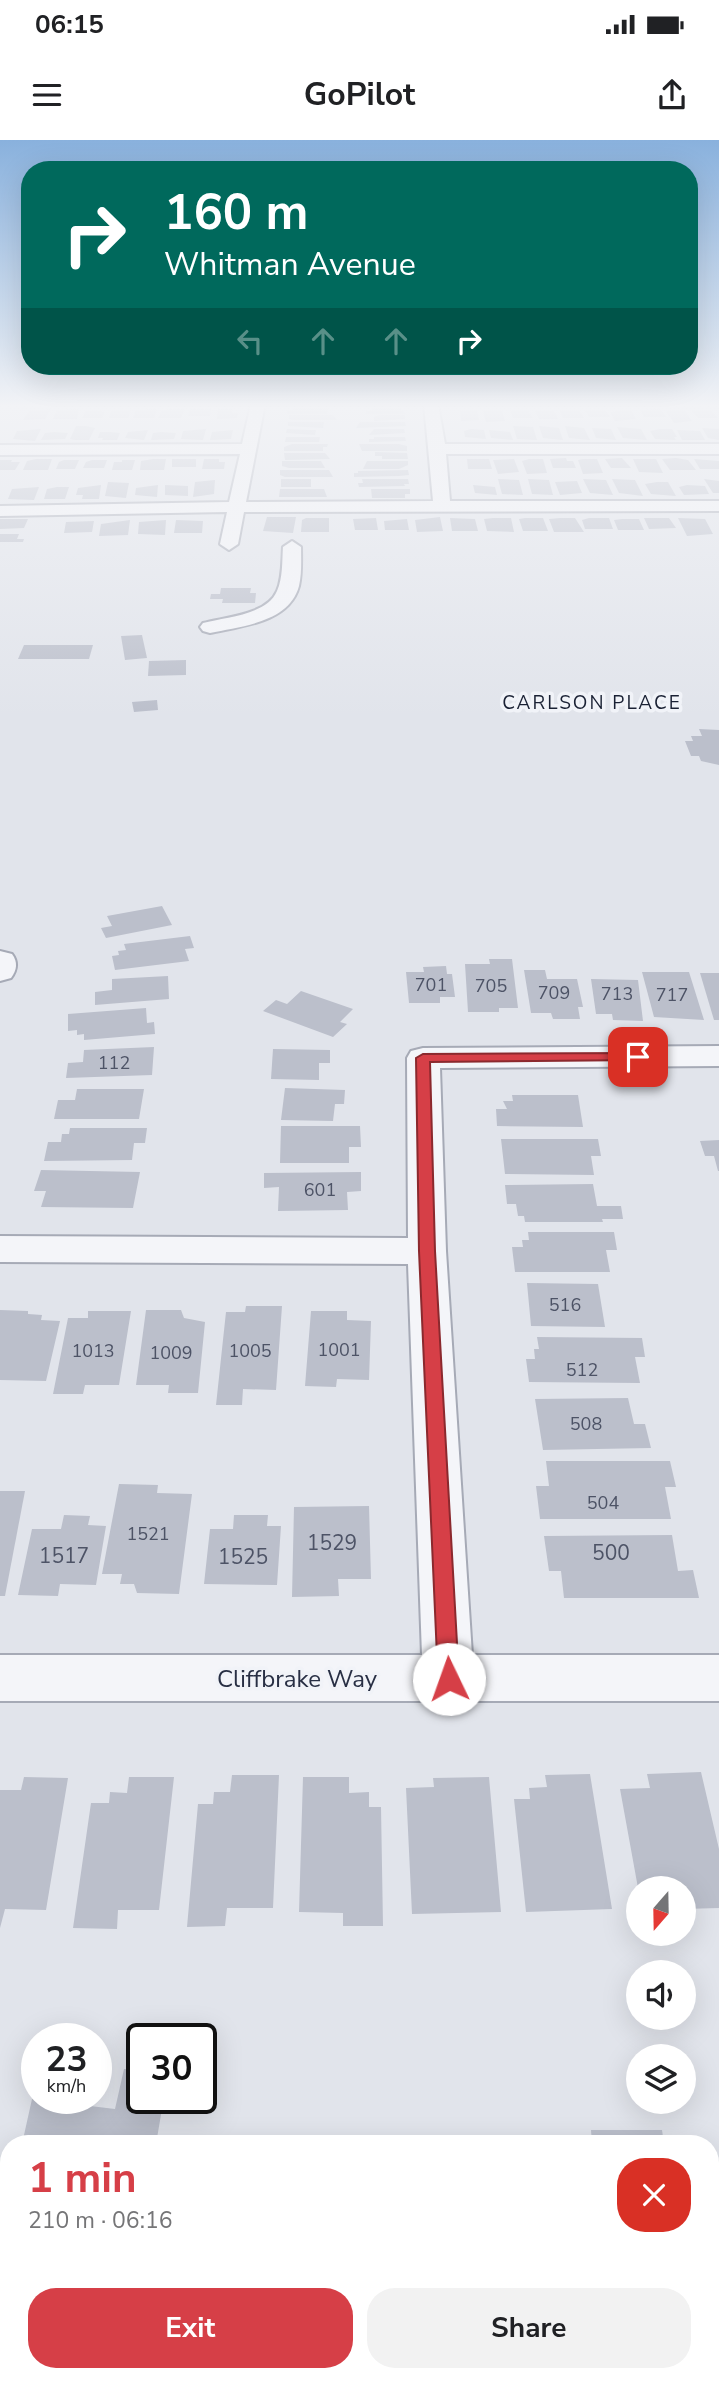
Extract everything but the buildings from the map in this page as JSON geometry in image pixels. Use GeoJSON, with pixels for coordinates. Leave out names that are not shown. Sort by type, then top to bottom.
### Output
{"type":"FeatureCollection","features":[{"type":"Feature","properties":{"kind":"street"},"geometry":{"type":"LineString","coordinates":[[0,511],[143,509]]}},
{"type":"Feature","properties":{"kind":"street"},"geometry":{"type":"LineString","coordinates":[[229,544],[237,509]]}},
{"type":"Feature","properties":{"kind":"street"},"geometry":{"type":"LineString","coordinates":[[210,626],[258,614],[272,608],[284,598],[288,587],[292,547]]}},
{"type":"Feature","properties":{"kind":"street"},"geometry":{"type":"LineString","coordinates":[[0,972],[1,960]]}},
{"type":"Feature","properties":{"kind":"street"},"geometry":{"type":"LineString","coordinates":[[449,1679],[427,1251],[423,1058],[719,1056]]}},
{"type":"Feature","properties":{"kind":"street"},"geometry":{"type":"LineString","coordinates":[[0,1249],[427,1251]]}},
{"type":"Feature","properties":{"kind":"street","name":"Cliffbrake Way"},"geometry":{"type":"LineString","coordinates":[[0,1678],[719,1678]]}},
{"type":"Feature","properties":{"kind":"district","name":"CARLSON PLACE"},"geometry":{"type":"Point","coordinates":[592,703]}},
{"type":"Feature","properties":{"kind":"route"},"geometry":{"type":"LineString","coordinates":[[449,1679],[427,1251],[423,1058],[638,1057]]}}]}
